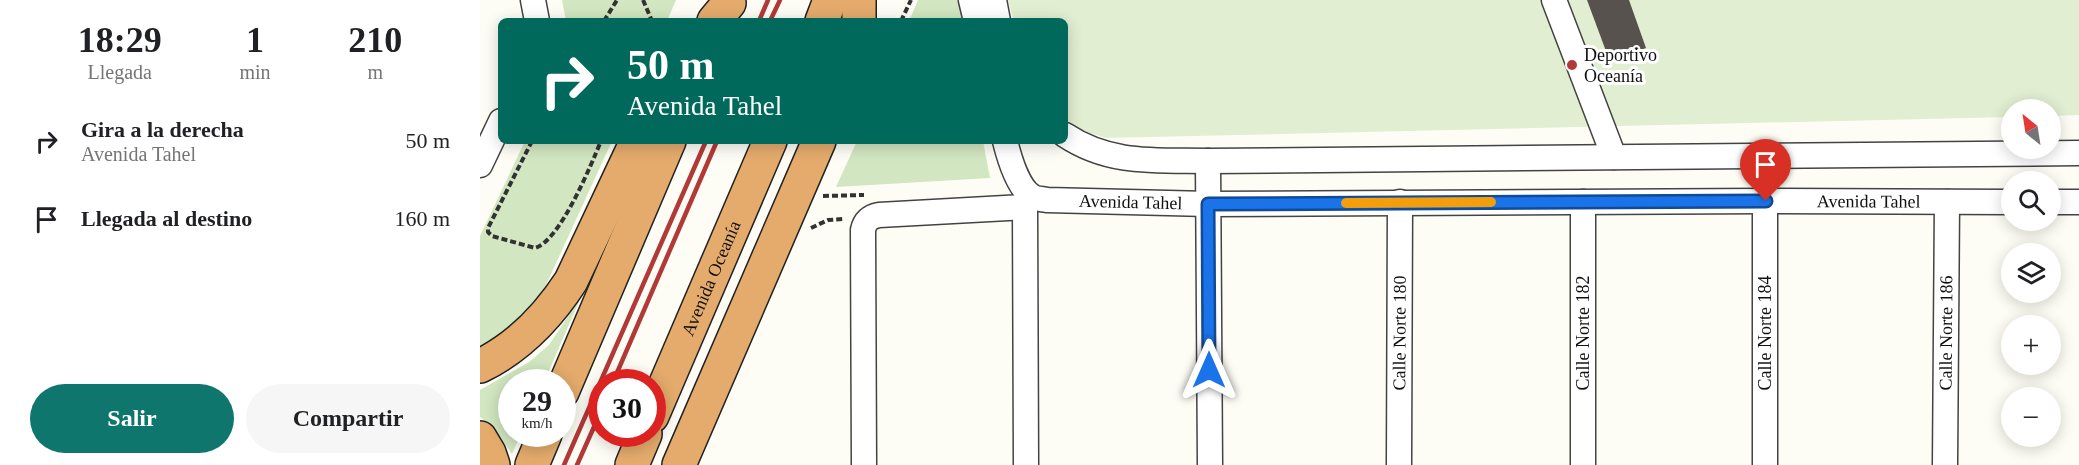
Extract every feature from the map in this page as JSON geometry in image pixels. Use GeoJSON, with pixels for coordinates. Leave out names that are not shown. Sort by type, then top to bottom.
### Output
{"type":"FeatureCollection","features":[{"type":"Feature","properties":{"kind":"highway"},"geometry":{"type":"LineString","coordinates":[[823,18],[830,0]]}},
{"type":"Feature","properties":{"kind":"highway"},"geometry":{"type":"LineString","coordinates":[[859,0],[859,18]]}},
{"type":"Feature","properties":{"kind":"highway"},"geometry":{"type":"LineString","coordinates":[[480,366],[497,358],[522,340],[559,299],[570,281],[636,144]]}},
{"type":"Feature","properties":{"kind":"highway"},"geometry":{"type":"LineString","coordinates":[[572,369],[668,144]]}},
{"type":"Feature","properties":{"kind":"highway","name":"Avenida Oceanía"},"geometry":{"type":"LineString","coordinates":[[666,383],[769,144]]}},
{"type":"Feature","properties":{"kind":"highway"},"geometry":{"type":"LineString","coordinates":[[679,465],[818,144]]}},
{"type":"Feature","properties":{"kind":"highway"},"geometry":{"type":"LineString","coordinates":[[480,438],[493,465]]}},
{"type":"Feature","properties":{"kind":"highway"},"geometry":{"type":"LineString","coordinates":[[532,465],[540,447]]}},
{"type":"Feature","properties":{"kind":"highway"},"geometry":{"type":"LineString","coordinates":[[632,465],[640,447]]}},
{"type":"Feature","properties":{"kind":"street"},"geometry":{"type":"LineString","coordinates":[[533,0],[536,18]]}},
{"type":"Feature","properties":{"kind":"street"},"geometry":{"type":"LineString","coordinates":[[971,0],[975,18]]}},
{"type":"Feature","properties":{"kind":"street"},"geometry":{"type":"LineString","coordinates":[[994,0],[998,18]]}},
{"type":"Feature","properties":{"kind":"street"},"geometry":{"type":"LineString","coordinates":[[1554,0],[1614,158]]}},
{"type":"Feature","properties":{"kind":"street"},"geometry":{"type":"LineString","coordinates":[[480,165],[498,127]]}},
{"type":"Feature","properties":{"kind":"street"},"geometry":{"type":"LineString","coordinates":[[1068,137],[1095,152],[1119,158],[1208,161],[2079,153]]}},
{"type":"Feature","properties":{"kind":"street"},"geometry":{"type":"LineString","coordinates":[[1006,144],[1029,203],[1026,465]]}},
{"type":"Feature","properties":{"kind":"street"},"geometry":{"type":"LineString","coordinates":[[1208,161],[1210,465]]}},
{"type":"Feature","properties":{"kind":"street","name":"Calle Norte 184"},"geometry":{"type":"LineString","coordinates":[[1766,201],[1766,465]]}},
{"type":"Feature","properties":{"kind":"street","name":"Calle Norte 180"},"geometry":{"type":"LineString","coordinates":[[1399,465],[1400,202]]}},
{"type":"Feature","properties":{"kind":"street","name":"Calle Norte 182"},"geometry":{"type":"LineString","coordinates":[[1583,202],[1583,465]]}},
{"type":"Feature","properties":{"kind":"street","name":"Calle Norte 186"},"geometry":{"type":"LineString","coordinates":[[1945,465],[1947,202]]}},
{"type":"Feature","properties":{"kind":"street","name":"Avenida Tahel"},"geometry":{"type":"LineString","coordinates":[[864,465],[863,230],[868,218],[879,215],[1029,203],[2001,202]]}},
{"type":"Feature","properties":{"kind":"street"},"geometry":{"type":"LineString","coordinates":[[2061,202],[2079,202]]}},
{"type":"Feature","properties":{"kind":"path"},"geometry":{"type":"LineString","coordinates":[[606,18],[617,0]]}},
{"type":"Feature","properties":{"kind":"path"},"geometry":{"type":"LineString","coordinates":[[643,0],[651,18]]}},
{"type":"Feature","properties":{"kind":"path"},"geometry":{"type":"LineString","coordinates":[[902,18],[910,0]]}},
{"type":"Feature","properties":{"kind":"path"},"geometry":{"type":"LineString","coordinates":[[530,144],[488,232],[492,236],[535,248],[543,244],[577,196],[600,144]]}},
{"type":"Feature","properties":{"kind":"path"},"geometry":{"type":"LineString","coordinates":[[820,196],[866,194]]}},
{"type":"Feature","properties":{"kind":"green space"},"geometry":{"type":"Polygon","coordinates":[[[562,0],[676,0],[668,18],[565,18],[562,0]]]}},
{"type":"Feature","properties":{"kind":"green space"},"geometry":{"type":"Polygon","coordinates":[[[918,0],[959,0],[962,18],[910,18],[918,0]]]}},
{"type":"Feature","properties":{"kind":"green space","name":"Deportivo Oceanía"},"geometry":{"type":"Polygon","coordinates":[[[1008,0],[2079,0],[2079,115],[2061,116],[2061,99],[2001,99],[2001,117],[1106,138],[1080,130],[1068,121],[1068,18],[1013,18],[1008,0]]]}},
{"type":"Feature","properties":{"kind":"green space"},"geometry":{"type":"Polygon","coordinates":[[[524,144],[611,144],[541,296],[513,326],[480,349],[480,236],[524,144]]]}},
{"type":"Feature","properties":{"kind":"green space"},"geometry":{"type":"Polygon","coordinates":[[[856,144],[984,144],[990,178],[836,187],[856,144]]]}},
{"type":"Feature","properties":{"kind":"green space"},"geometry":{"type":"Polygon","coordinates":[[[581,297],[550,369],[517,369],[549,345],[581,297]]]}},
{"type":"Feature","properties":{"kind":"green space"},"geometry":{"type":"Polygon","coordinates":[[[498,380],[498,434],[492,426],[480,417],[480,390],[498,380]]]}},
{"type":"Feature","properties":{"kind":"green space"},"geometry":{"type":"Polygon","coordinates":[[[507,447],[515,447],[512,454],[507,447]]]}},
{"type":"Feature","properties":{"kind":"building"},"geometry":{"type":"Polygon","coordinates":[[[1587,0],[1629,0],[1646,48],[1610,62],[1587,0]]]}},
{"type":"Feature","properties":{"kind":"railway"},"geometry":{"type":"LineString","coordinates":[[760,18],[768,0]]}},
{"type":"Feature","properties":{"kind":"railway"},"geometry":{"type":"LineString","coordinates":[[771,18],[780,0]]}},
{"type":"Feature","properties":{"kind":"railway"},"geometry":{"type":"LineString","coordinates":[[564,465],[705,144]]}},
{"type":"Feature","properties":{"kind":"railway"},"geometry":{"type":"LineString","coordinates":[[619,369],[716,144]]}},
{"type":"Feature","properties":{"kind":"railway"},"geometry":{"type":"LineString","coordinates":[[577,465],[588,440]]}},
{"type":"Feature","properties":{"kind":"slow traffic"},"geometry":{"type":"LineString","coordinates":[[1346,203],[1491,202]]}},
{"type":"Feature","properties":{"kind":"place","name":"Deportivo Oceanía"},"geometry":{"type":"Point","coordinates":[1572,65]}},
{"type":"Feature","properties":{"kind":"route"},"geometry":{"type":"LineString","coordinates":[[1209,370],[1208,204],[1766,201]]}}]}
